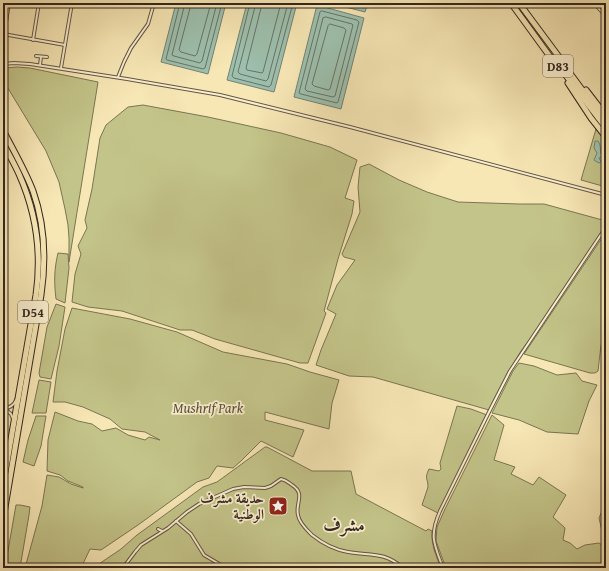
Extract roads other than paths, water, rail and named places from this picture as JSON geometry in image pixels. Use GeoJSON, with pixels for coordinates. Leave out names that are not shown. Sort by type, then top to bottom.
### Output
{"type":"FeatureCollection","features":[{"type":"Feature","properties":{"kind":"highway","name":"D83"},"geometry":{"type":"LineString","coordinates":[[511,3],[606,128]]}},
{"type":"Feature","properties":{"kind":"highway","name":"D83"},"geometry":{"type":"LineString","coordinates":[[519,3],[606,122]]}},
{"type":"Feature","properties":{"kind":"highway"},"geometry":{"type":"LineString","coordinates":[[565,65],[574,74],[606,116]]}},
{"type":"Feature","properties":{"kind":"highway"},"geometry":{"type":"LineString","coordinates":[[559,68],[587,113],[606,136]]}},
{"type":"Feature","properties":{"kind":"highway","name":"D54"},"geometry":{"type":"LineString","coordinates":[[3,130],[23,169],[35,197],[42,233],[44,265],[41,295],[3,519]]}},
{"type":"Feature","properties":{"kind":"highway","name":"D54"},"geometry":{"type":"LineString","coordinates":[[3,143],[27,193],[35,225],[38,246],[36,289],[3,485]]}},
{"type":"Feature","properties":{"kind":"street"},"geometry":{"type":"LineString","coordinates":[[9,3],[3,35],[65,45]]}},
{"type":"Feature","properties":{"kind":"street"},"geometry":{"type":"LineString","coordinates":[[33,40],[39,3]]}},
{"type":"Feature","properties":{"kind":"street"},"geometry":{"type":"LineString","coordinates":[[61,68],[72,3]]}},
{"type":"Feature","properties":{"kind":"street"},"geometry":{"type":"LineString","coordinates":[[118,77],[131,48],[148,24],[154,3]]}},
{"type":"Feature","properties":{"kind":"street"},"geometry":{"type":"LineString","coordinates":[[594,3],[602,12],[606,12]]}},
{"type":"Feature","properties":{"kind":"street"},"geometry":{"type":"LineString","coordinates":[[36,56],[47,57]]}},
{"type":"Feature","properties":{"kind":"street"},"geometry":{"type":"LineString","coordinates":[[40,65],[41,56]]}},
{"type":"Feature","properties":{"kind":"street"},"geometry":{"type":"LineString","coordinates":[[3,64],[22,63],[40,65],[205,92],[350,127],[606,195]]}},
{"type":"Feature","properties":{"kind":"street"},"geometry":{"type":"LineString","coordinates":[[444,568],[433,536],[434,526],[440,511],[510,371],[606,227]]}},
{"type":"Feature","properties":{"kind":"street"},"geometry":{"type":"LineString","coordinates":[[3,409],[13,404],[20,384]]}},
{"type":"Feature","properties":{"kind":"street"},"geometry":{"type":"LineString","coordinates":[[3,409],[9,411],[14,424]]}},
{"type":"Feature","properties":{"kind":"street"},"geometry":{"type":"LineString","coordinates":[[123,568],[141,545],[168,528],[199,504],[229,490],[240,488],[265,488],[271,486],[280,479],[283,479],[296,487],[298,490],[298,517],[303,525],[314,536],[341,551],[376,554],[394,561],[403,568]]}},
{"type":"Feature","properties":{"kind":"street"},"geometry":{"type":"LineString","coordinates":[[176,521],[191,534],[204,555],[226,568]]}},
{"type":"Feature","properties":{"kind":"street"},"geometry":{"type":"LineString","coordinates":[[168,523],[168,528]]}},
{"type":"Feature","properties":{"kind":"street"},"geometry":{"type":"LineString","coordinates":[[158,529],[162,531]]}},
{"type":"Feature","properties":{"kind":"water"},"geometry":{"type":"Polygon","coordinates":[[[176,3],[226,3],[208,74],[161,62],[176,3]]]}},
{"type":"Feature","properties":{"kind":"water"},"geometry":{"type":"Polygon","coordinates":[[[247,3],[297,3],[274,92],[227,80],[247,3]]]}},
{"type":"Feature","properties":{"kind":"water"},"geometry":{"type":"Polygon","coordinates":[[[330,3],[368,3],[365,12],[330,3]]]}},
{"type":"Feature","properties":{"kind":"water"},"geometry":{"type":"Polygon","coordinates":[[[317,5],[364,18],[341,109],[294,97],[317,5]]]}},
{"type":"Feature","properties":{"kind":"water"},"geometry":{"type":"Polygon","coordinates":[[[595,141],[598,141],[601,154],[603,154],[603,156],[599,158],[602,161],[599,163],[594,160],[597,153],[594,148],[595,141]]]}},
{"type":"Feature","properties":{"kind":"place","name":"حديقة مشرف الوطنية"},"geometry":{"type":"Point","coordinates":[278,506]}},
{"type":"Feature","properties":{"kind":"district","name":"مشرف"},"geometry":{"type":"Point","coordinates":[344,525]}},
{"type":"Feature","properties":{"kind":"park label","name":"Mushrif Park"},"geometry":{"type":"Point","coordinates":[208,408]}}]}
